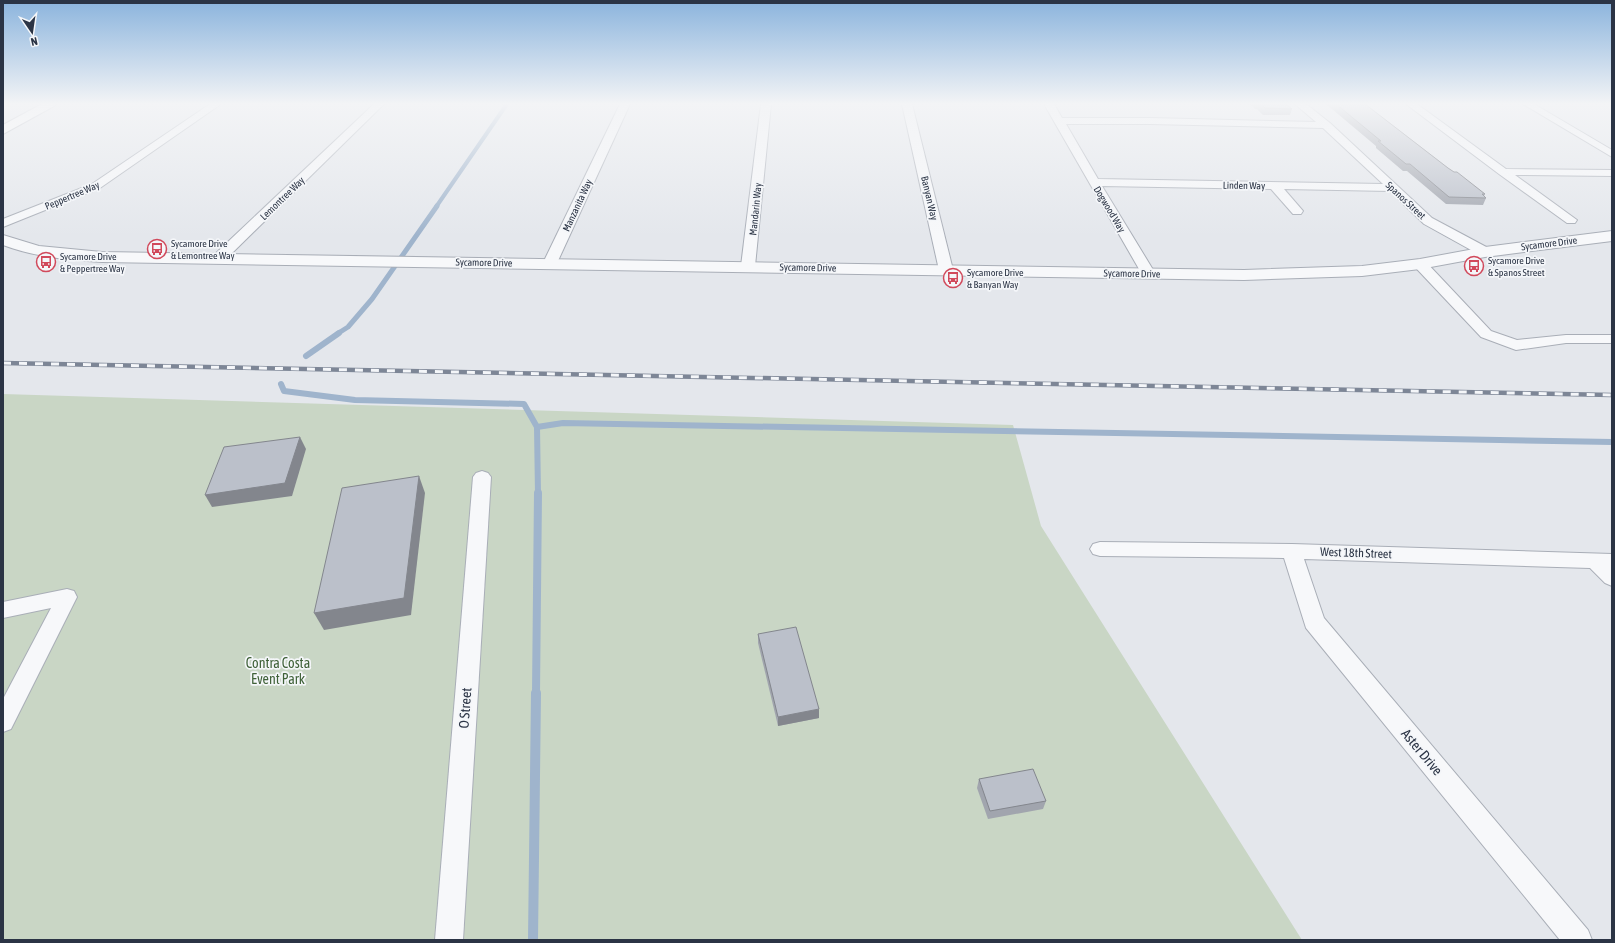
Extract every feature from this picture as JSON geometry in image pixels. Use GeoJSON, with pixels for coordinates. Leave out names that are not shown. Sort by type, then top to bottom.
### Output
{"type":"FeatureCollection","features":[{"type":"Feature","properties":{"kind":"street","name":"Peppertree Way"},"geometry":{"type":"LineString","coordinates":[[3,223],[96,186],[152,148]]}},
{"type":"Feature","properties":{"kind":"street","name":"Lemontree Way"},"geometry":{"type":"LineString","coordinates":[[219,258],[333,148]]}},
{"type":"Feature","properties":{"kind":"street","name":"Manzanita Way"},"geometry":{"type":"LineString","coordinates":[[550,263],[604,148]]}},
{"type":"Feature","properties":{"kind":"street","name":"Mandarin Way"},"geometry":{"type":"LineString","coordinates":[[748,266],[761,148]]}},
{"type":"Feature","properties":{"kind":"street","name":"Banyan Way"},"geometry":{"type":"LineString","coordinates":[[917,148],[946,270]]}},
{"type":"Feature","properties":{"kind":"street","name":"Dogwood Way"},"geometry":{"type":"LineString","coordinates":[[1075,148],[1148,273]]}},
{"type":"Feature","properties":{"kind":"street","name":"Spanos Street"},"geometry":{"type":"LineString","coordinates":[[1351,148],[1428,221],[1485,252]]}},
{"type":"Feature","properties":{"kind":"street","name":"Sycamore Drive"},"geometry":{"type":"LineString","coordinates":[[1471,148],[1572,220]]}},
{"type":"Feature","properties":{"kind":"street"},"geometry":{"type":"LineString","coordinates":[[1602,148],[1612,154]]}},
{"type":"Feature","properties":{"kind":"street"},"geometry":{"type":"LineString","coordinates":[[1503,172],[1612,173]]}},
{"type":"Feature","properties":{"kind":"street","name":"Linden Way"},"geometry":{"type":"LineString","coordinates":[[1094,182],[1394,188]]}},
{"type":"Feature","properties":{"kind":"street"},"geometry":{"type":"LineString","coordinates":[[1275,186],[1297,211]]}},
{"type":"Feature","properties":{"kind":"street","name":"Sycamore Drive"},"geometry":{"type":"LineString","coordinates":[[3,240],[18,246],[59,255],[1272,275],[1362,271],[1420,264],[1485,252],[1612,236]]}},
{"type":"Feature","properties":{"kind":"street"},"geometry":{"type":"LineString","coordinates":[[1420,264],[1486,334],[1516,345],[1566,339],[1612,339]]}},
{"type":"Feature","properties":{"kind":"street","name":"O Street"},"geometry":{"type":"LineString","coordinates":[[449,940],[482,477]]}},
{"type":"Feature","properties":{"kind":"street","name":"West 18th Street"},"geometry":{"type":"LineString","coordinates":[[1100,550],[1292,551],[1604,561]]}},
{"type":"Feature","properties":{"kind":"street","name":"Aster Drive"},"geometry":{"type":"LineString","coordinates":[[1292,551],[1314,622],[1578,940]]}},
{"type":"Feature","properties":{"kind":"street"},"geometry":{"type":"LineString","coordinates":[[1604,561],[1612,578]]}},
{"type":"Feature","properties":{"kind":"street"},"geometry":{"type":"LineString","coordinates":[[3,610],[67,597],[3,722]]}},
{"type":"Feature","properties":{"kind":"green space","name":"Contra Costa Event Park"},"geometry":{"type":"Polygon","coordinates":[[[3,394],[1013,425],[1041,526],[1302,940],[3,940],[3,394]]]}},
{"type":"Feature","properties":{"kind":"building"},"geometry":{"type":"Polygon","coordinates":[[[1387,148],[1422,148],[1448,168],[1454,172],[1457,172],[1485,194],[1482,194],[1486,198],[1449,197],[1410,164],[1406,164],[1387,148]]]}},
{"type":"Feature","properties":{"kind":"building"},"geometry":{"type":"Polygon","coordinates":[[[300,437],[285,483],[205,495],[224,447],[300,437]]]}},
{"type":"Feature","properties":{"kind":"building"},"geometry":{"type":"Polygon","coordinates":[[[419,476],[404,598],[314,613],[342,488],[419,476]]]}},
{"type":"Feature","properties":{"kind":"building"},"geometry":{"type":"Polygon","coordinates":[[[796,627],[819,709],[778,717],[758,634],[796,627]]]}},
{"type":"Feature","properties":{"kind":"building"},"geometry":{"type":"Polygon","coordinates":[[[1033,769],[1046,801],[990,811],[979,779],[1033,769]]]}},
{"type":"Feature","properties":{"kind":"waterway"},"geometry":{"type":"LineString","coordinates":[[436,207],[477,148]]}},
{"type":"Feature","properties":{"kind":"waterway"},"geometry":{"type":"LineString","coordinates":[[337,334],[348,327],[372,299],[437,206]]}},
{"type":"Feature","properties":{"kind":"waterway"},"geometry":{"type":"LineString","coordinates":[[306,356],[339,333]]}},
{"type":"Feature","properties":{"kind":"waterway"},"geometry":{"type":"LineString","coordinates":[[281,384],[284,391],[355,400],[524,404],[537,427]]}},
{"type":"Feature","properties":{"kind":"waterway"},"geometry":{"type":"LineString","coordinates":[[537,427],[563,423],[1612,442]]}},
{"type":"Feature","properties":{"kind":"waterway"},"geometry":{"type":"LineString","coordinates":[[537,427],[538,494]]}},
{"type":"Feature","properties":{"kind":"waterway"},"geometry":{"type":"LineString","coordinates":[[536,694],[538,494]]}},
{"type":"Feature","properties":{"kind":"waterway"},"geometry":{"type":"LineString","coordinates":[[533,940],[536,693]]}},
{"type":"Feature","properties":{"kind":"railway"},"geometry":{"type":"LineString","coordinates":[[3,363],[1612,395]]}},
{"type":"Feature","properties":{"kind":"place","name":"Sycamore Drive & Lemontree Way"},"geometry":{"type":"Point","coordinates":[157,249]}},
{"type":"Feature","properties":{"kind":"place","name":"Sycamore Drive & Peppertree Way"},"geometry":{"type":"Point","coordinates":[46,262]}},
{"type":"Feature","properties":{"kind":"place","name":"Sycamore Drive & Spanos Street"},"geometry":{"type":"Point","coordinates":[1474,266]}},
{"type":"Feature","properties":{"kind":"place","name":"Sycamore Drive & Banyan Way"},"geometry":{"type":"Point","coordinates":[953,278]}}]}
